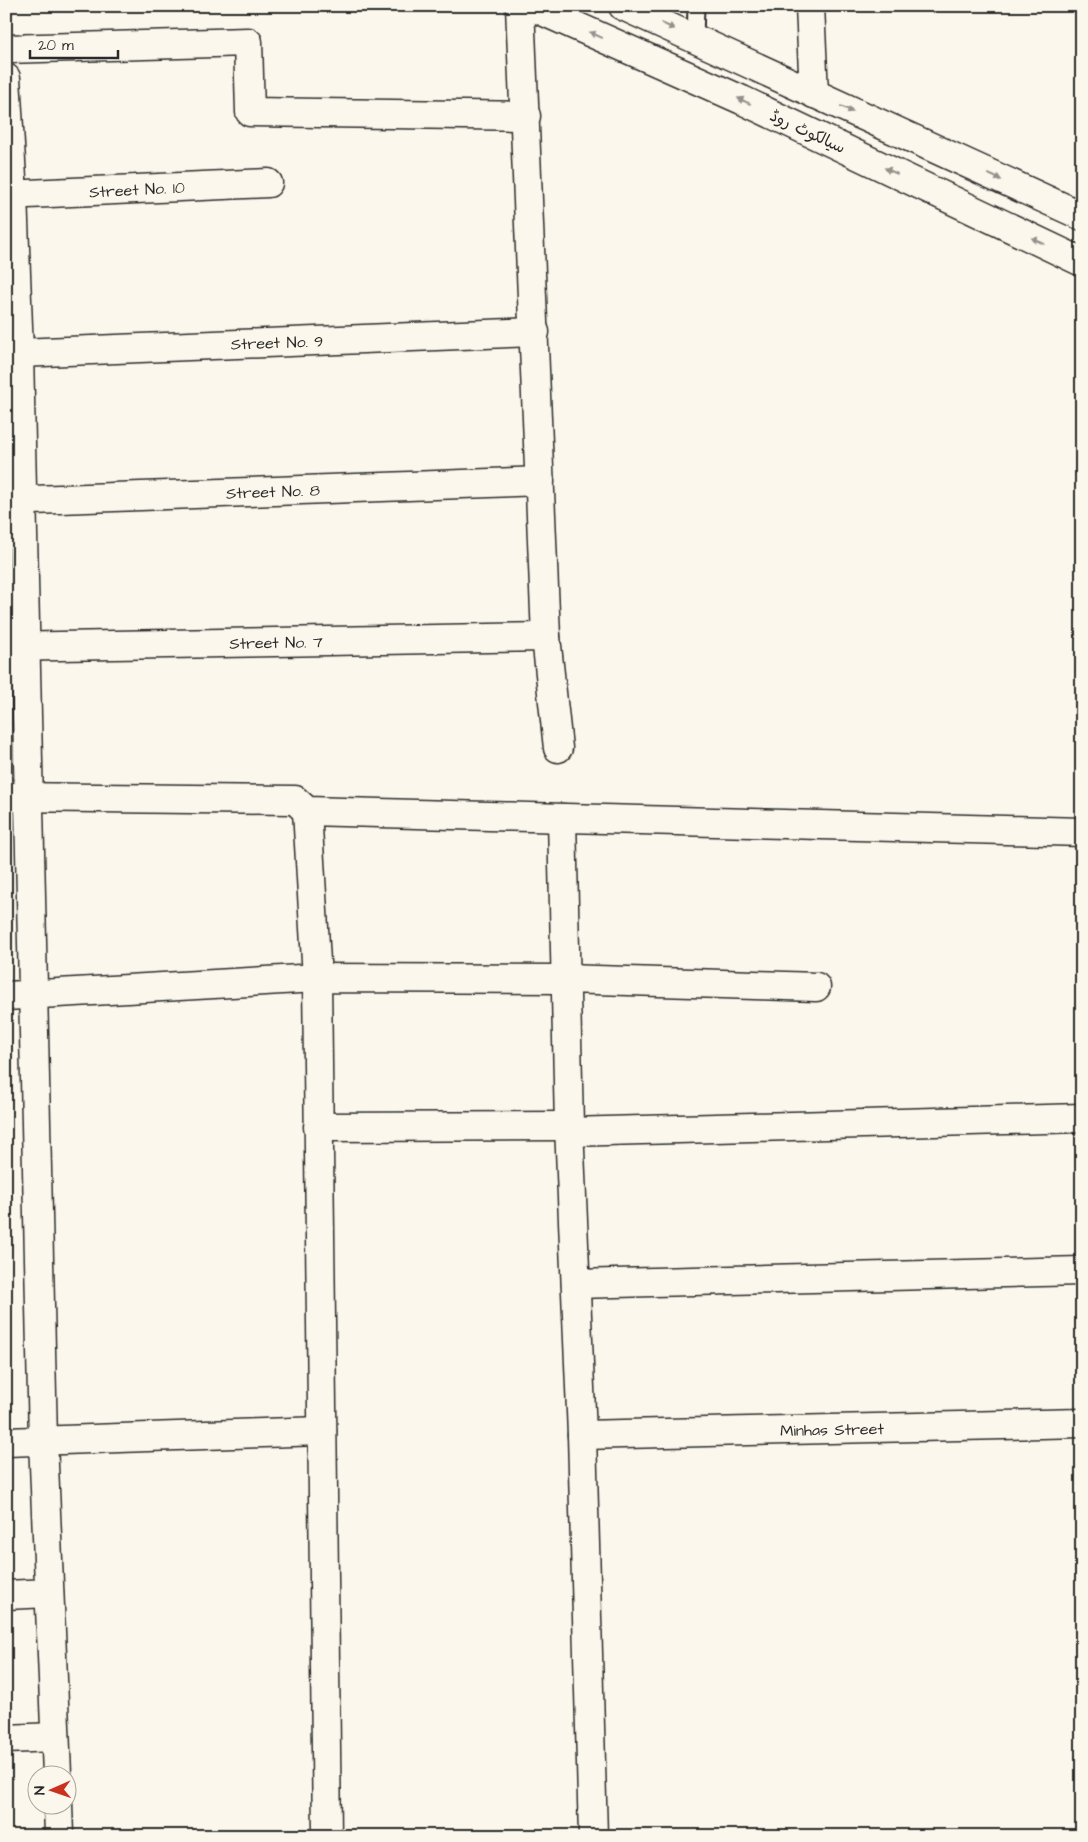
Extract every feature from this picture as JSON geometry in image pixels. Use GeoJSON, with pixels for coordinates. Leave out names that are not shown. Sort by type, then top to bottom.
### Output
{"type":"FeatureCollection","features":[{"type":"Feature","properties":{"kind":"street"},"geometry":{"type":"LineString","coordinates":[[520,6],[535,332],[546,637],[558,748]]}},
{"type":"Feature","properties":{"kind":"street","name":"سیالکوٹ روڈ"},"geometry":{"type":"LineString","coordinates":[[531,6],[742,100],[1082,262]]}},
{"type":"Feature","properties":{"kind":"street"},"geometry":{"type":"LineString","coordinates":[[623,6],[1082,216]]}},
{"type":"Feature","properties":{"kind":"street"},"geometry":{"type":"LineString","coordinates":[[810,6],[814,94]]}},
{"type":"Feature","properties":{"kind":"street"},"geometry":{"type":"LineString","coordinates":[[6,48],[248,42],[250,112],[526,116]]}},
{"type":"Feature","properties":{"kind":"street"},"geometry":{"type":"LineString","coordinates":[[6,78],[15,348],[14,501],[17,647],[19,996],[43,1441],[56,1764]]}},
{"type":"Feature","properties":{"kind":"street","name":"Street No. 10"},"geometry":{"type":"LineString","coordinates":[[10,195],[268,183]]}},
{"type":"Feature","properties":{"kind":"street","name":"Street No. 9"},"geometry":{"type":"LineString","coordinates":[[15,348],[535,332]]}},
{"type":"Feature","properties":{"kind":"street","name":"Street No. 8"},"geometry":{"type":"LineString","coordinates":[[14,501],[540,481]]}},
{"type":"Feature","properties":{"kind":"street","name":"Street No. 7"},"geometry":{"type":"LineString","coordinates":[[17,647],[546,637]]}},
{"type":"Feature","properties":{"kind":"street"},"geometry":{"type":"LineString","coordinates":[[17,797],[295,800],[307,811],[1082,832]]}},
{"type":"Feature","properties":{"kind":"street"},"geometry":{"type":"LineString","coordinates":[[307,811],[317,978],[327,1836]]}},
{"type":"Feature","properties":{"kind":"street"},"geometry":{"type":"LineString","coordinates":[[562,818],[569,1129],[582,1435],[592,1836]]}},
{"type":"Feature","properties":{"kind":"street"},"geometry":{"type":"LineString","coordinates":[[19,996],[317,978],[565,979],[816,987]]}},
{"type":"Feature","properties":{"kind":"street"},"geometry":{"type":"LineString","coordinates":[[318,1127],[569,1129],[1082,1118]]}},
{"type":"Feature","properties":{"kind":"street"},"geometry":{"type":"LineString","coordinates":[[576,1284],[1082,1270]]}},
{"type":"Feature","properties":{"kind":"street","name":"Minhas Street"},"geometry":{"type":"LineString","coordinates":[[582,1435],[1082,1423]]}},
{"type":"Feature","properties":{"kind":"street"},"geometry":{"type":"LineString","coordinates":[[6,1442],[322,1431]]}},
{"type":"Feature","properties":{"kind":"street"},"geometry":{"type":"LineString","coordinates":[[6,1595],[49,1593]]}},
{"type":"Feature","properties":{"kind":"street"},"geometry":{"type":"LineString","coordinates":[[6,1739],[55,1737]]}},
{"type":"Feature","properties":{"kind":"street"},"geometry":{"type":"LineString","coordinates":[[58,1814],[59,1836]]}},
{"type":"Feature","properties":{"kind":"lane"},"geometry":{"type":"LineString","coordinates":[[695,39],[696,6]]}},
{"type":"Feature","properties":{"kind":"building"},"geometry":{"type":"Polygon","coordinates":[[[6,578],[16,578],[17,644],[6,645],[6,578]]]}},
{"type":"Feature","properties":{"kind":"building"},"geometry":{"type":"Polygon","coordinates":[[[6,656],[22,656],[23,724],[6,725],[6,656]]]}}]}
